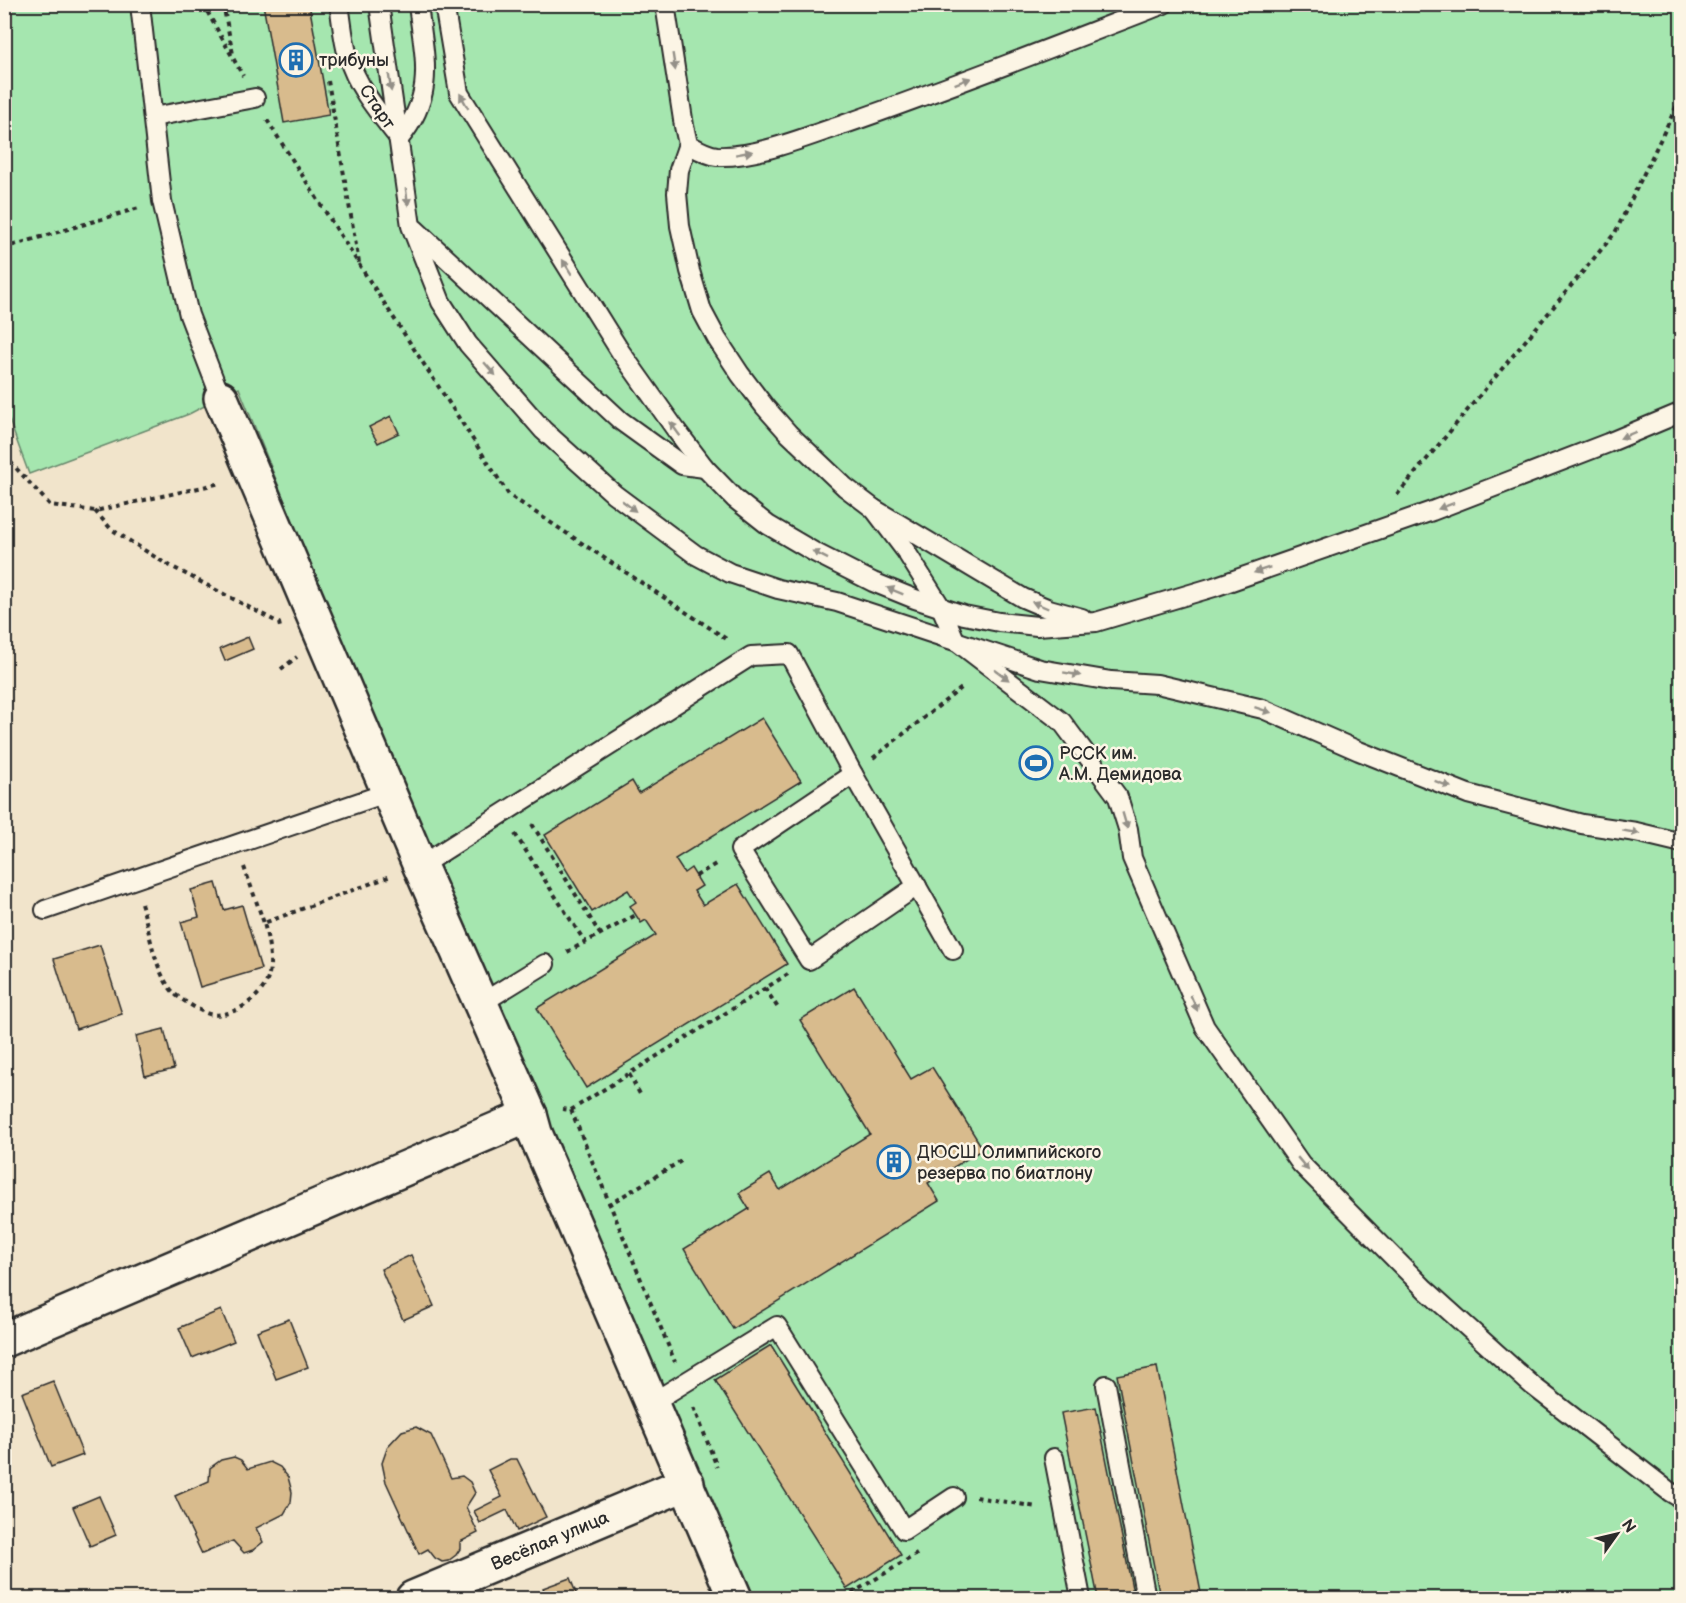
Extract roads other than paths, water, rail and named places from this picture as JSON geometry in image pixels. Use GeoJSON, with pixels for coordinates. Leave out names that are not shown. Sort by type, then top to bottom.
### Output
{"type":"FeatureCollection","features":[{"type":"Feature","properties":{"kind":"street"},"geometry":{"type":"LineString","coordinates":[[220,398],[735,1599]]}},
{"type":"Feature","properties":{"kind":"street"},"geometry":{"type":"LineString","coordinates":[[4,1340],[533,1124]]}},
{"type":"Feature","properties":{"kind":"street","name":"Весёлая улица"},"geometry":{"type":"LineString","coordinates":[[413,1599],[687,1483]]}},
{"type":"Feature","properties":{"kind":"lane"},"geometry":{"type":"LineString","coordinates":[[140,4],[162,201],[189,315],[220,398]]}},
{"type":"Feature","properties":{"kind":"lane","name":"Старт"},"geometry":{"type":"LineString","coordinates":[[339,4],[348,57],[355,75],[399,139]]}},
{"type":"Feature","properties":{"kind":"lane"},"geometry":{"type":"LineString","coordinates":[[379,4],[411,226],[441,302],[468,344],[543,430],[614,494],[696,555],[730,573],[778,589],[837,602],[1040,669],[1111,681],[1156,684],[1263,709],[1359,751],[1468,794],[1582,824],[1636,832],[1682,843]]}},
{"type":"Feature","properties":{"kind":"lane"},"geometry":{"type":"LineString","coordinates":[[399,139],[408,128],[425,88],[426,60],[418,4]]}},
{"type":"Feature","properties":{"kind":"lane"},"geometry":{"type":"LineString","coordinates":[[444,4],[459,93],[620,351],[705,468],[735,499],[768,525],[873,582],[915,599],[964,615],[999,622],[1037,626],[1096,622],[1214,587],[1432,511],[1682,412]]}},
{"type":"Feature","properties":{"kind":"lane"},"geometry":{"type":"LineString","coordinates":[[665,4],[688,144],[679,170],[677,193],[680,226],[702,311],[717,339],[765,407],[820,464],[874,509],[1023,598],[1049,609],[1096,622]]}},
{"type":"Feature","properties":{"kind":"lane"},"geometry":{"type":"LineString","coordinates":[[688,144],[701,152],[716,156],[775,147],[909,102],[1164,4]]}},
{"type":"Feature","properties":{"kind":"lane"},"geometry":{"type":"LineString","coordinates":[[153,117],[255,98]]}},
{"type":"Feature","properties":{"kind":"lane"},"geometry":{"type":"LineString","coordinates":[[411,226],[621,421],[682,465],[705,468]]}},
{"type":"Feature","properties":{"kind":"lane"},"geometry":{"type":"LineString","coordinates":[[874,509],[905,549],[941,607],[955,640],[1062,722],[1118,797],[1128,829],[1132,858],[1205,1027],[1302,1164],[1425,1289],[1525,1379],[1670,1492],[1682,1498]]}},
{"type":"Feature","properties":{"kind":"lane"},"geometry":{"type":"LineString","coordinates":[[865,611],[873,582]]}},
{"type":"Feature","properties":{"kind":"lane"},"geometry":{"type":"LineString","coordinates":[[420,866],[751,656],[789,654],[853,774],[953,950]]}},
{"type":"Feature","properties":{"kind":"lane"},"geometry":{"type":"LineString","coordinates":[[853,774],[740,850],[809,960],[917,886]]}},
{"type":"Feature","properties":{"kind":"lane"},"geometry":{"type":"LineString","coordinates":[[45,910],[389,792]]}},
{"type":"Feature","properties":{"kind":"lane"},"geometry":{"type":"LineString","coordinates":[[480,1004],[545,964]]}},
{"type":"Feature","properties":{"kind":"lane"},"geometry":{"type":"LineString","coordinates":[[650,1404],[777,1326],[904,1530],[954,1497]]}},
{"type":"Feature","properties":{"kind":"lane"},"geometry":{"type":"LineString","coordinates":[[1106,1385],[1146,1599]]}},
{"type":"Feature","properties":{"kind":"lane"},"geometry":{"type":"LineString","coordinates":[[1054,1458],[1081,1599]]}},
{"type":"Feature","properties":{"kind":"place","name":"трибуны"},"geometry":{"type":"Point","coordinates":[296,60]}},
{"type":"Feature","properties":{"kind":"place","name":"РССК им. А.М. Демидова"},"geometry":{"type":"Point","coordinates":[1036,763]}},
{"type":"Feature","properties":{"kind":"place","name":"ДЮСШ Олимпийского резерва по биатлону"},"geometry":{"type":"Point","coordinates":[894,1162]}}]}
